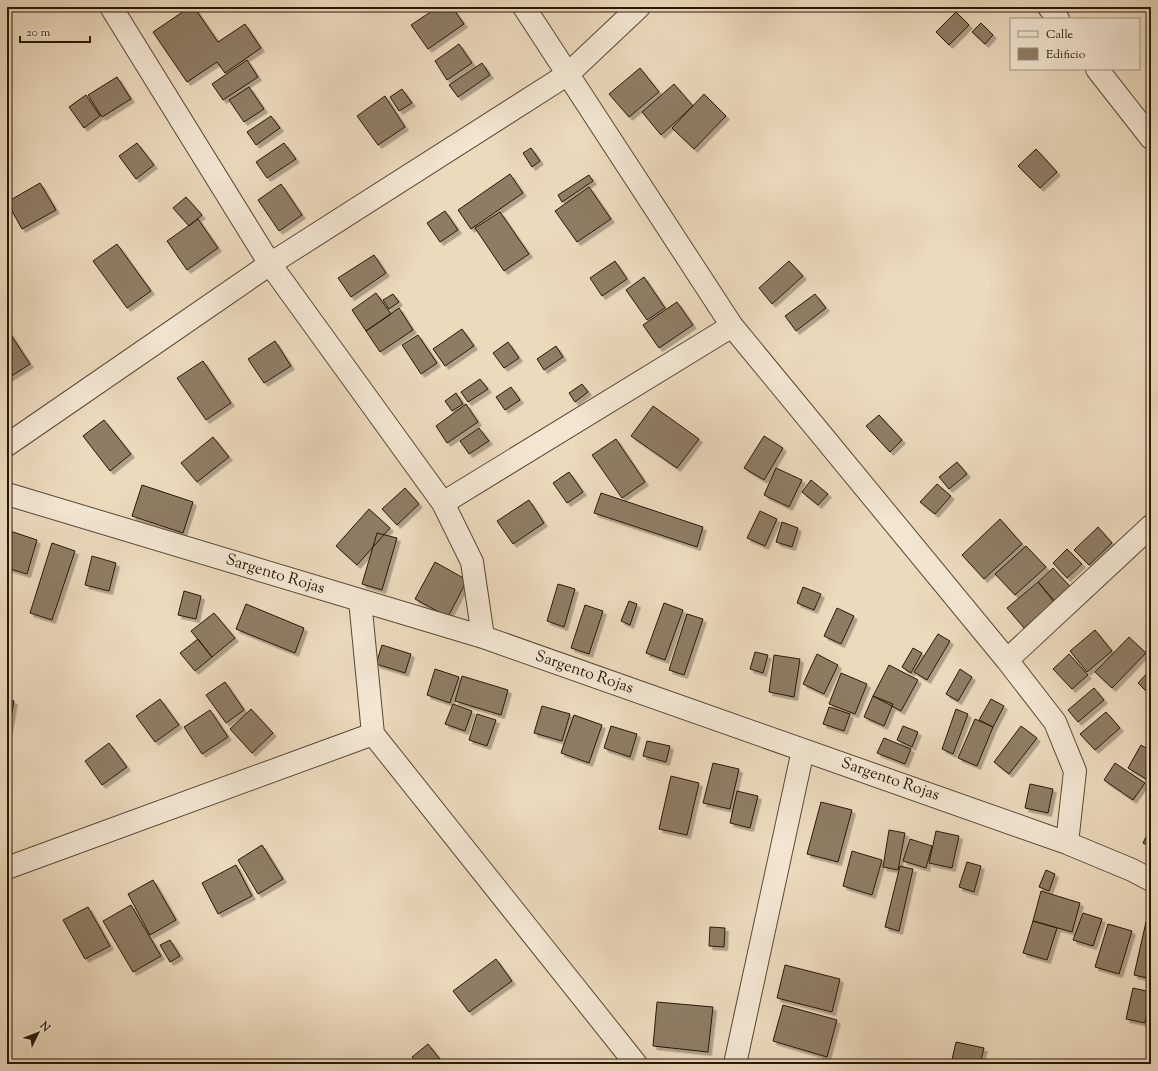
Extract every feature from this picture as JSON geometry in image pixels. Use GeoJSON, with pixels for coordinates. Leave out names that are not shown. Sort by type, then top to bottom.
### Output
{"type":"FeatureCollection","features":[{"type":"Feature","properties":{"kind":"street"},"geometry":{"type":"LineString","coordinates":[[110,7],[270,264],[443,503],[472,562],[483,637]]}},
{"type":"Feature","properties":{"kind":"street"},"geometry":{"type":"LineString","coordinates":[[524,7],[732,326],[1007,660],[1055,722],[1075,771],[1067,843]]}},
{"type":"Feature","properties":{"kind":"street"},"geometry":{"type":"LineString","coordinates":[[7,445],[270,264],[568,74],[639,7]]}},
{"type":"Feature","properties":{"kind":"street"},"geometry":{"type":"LineString","coordinates":[[1049,7],[1057,18]]}},
{"type":"Feature","properties":{"kind":"street"},"geometry":{"type":"LineString","coordinates":[[1098,70],[1151,138]]}},
{"type":"Feature","properties":{"kind":"street"},"geometry":{"type":"LineString","coordinates":[[443,503],[732,326]]}},
{"type":"Feature","properties":{"kind":"street","name":"Sargento Rojas"},"geometry":{"type":"LineString","coordinates":[[7,494],[483,637],[1067,843],[1132,870],[1151,880]]}},
{"type":"Feature","properties":{"kind":"street"},"geometry":{"type":"LineString","coordinates":[[1007,660],[1151,526]]}},
{"type":"Feature","properties":{"kind":"street"},"geometry":{"type":"LineString","coordinates":[[360,600],[373,734],[630,1062]]}},
{"type":"Feature","properties":{"kind":"street"},"geometry":{"type":"LineString","coordinates":[[7,868],[373,734]]}},
{"type":"Feature","properties":{"kind":"street"},"geometry":{"type":"LineString","coordinates":[[735,1064],[802,750]]}},
{"type":"Feature","properties":{"kind":"building"},"geometry":{"type":"Polygon","coordinates":[[[190,7],[194,7],[218,42],[245,24],[261,48],[225,73],[217,62],[187,82],[153,32],[190,7]]]}},
{"type":"Feature","properties":{"kind":"building"},"geometry":{"type":"Polygon","coordinates":[[[438,7],[452,7],[464,24],[428,49],[411,25],[438,7]]]}},
{"type":"Feature","properties":{"kind":"building"},"geometry":{"type":"Polygon","coordinates":[[[956,12],[969,25],[949,45],[936,32],[956,12]]]}},
{"type":"Feature","properties":{"kind":"building"},"geometry":{"type":"Polygon","coordinates":[[[981,23],[993,35],[985,44],[972,32],[981,23]]]}},
{"type":"Feature","properties":{"kind":"building"},"geometry":{"type":"Polygon","coordinates":[[[459,44],[472,63],[447,80],[435,61],[459,44]]]}},
{"type":"Feature","properties":{"kind":"building"},"geometry":{"type":"Polygon","coordinates":[[[247,60],[258,77],[223,100],[212,84],[247,60]]]}},
{"type":"Feature","properties":{"kind":"building"},"geometry":{"type":"Polygon","coordinates":[[[482,63],[490,75],[458,97],[449,85],[482,63]]]}},
{"type":"Feature","properties":{"kind":"building"},"geometry":{"type":"Polygon","coordinates":[[[640,68],[659,92],[629,117],[609,94],[640,68]]]}},
{"type":"Feature","properties":{"kind":"building"},"geometry":{"type":"Polygon","coordinates":[[[117,77],[131,99],[102,117],[88,95],[117,77]]]}},
{"type":"Feature","properties":{"kind":"building"},"geometry":{"type":"Polygon","coordinates":[[[674,84],[693,106],[661,135],[642,112],[674,84]]]}},
{"type":"Feature","properties":{"kind":"building"},"geometry":{"type":"Polygon","coordinates":[[[249,87],[264,109],[244,122],[229,100],[249,87]]]}},
{"type":"Feature","properties":{"kind":"building"},"geometry":{"type":"Polygon","coordinates":[[[402,89],[412,103],[399,111],[390,97],[402,89]]]}},
{"type":"Feature","properties":{"kind":"building"},"geometry":{"type":"Polygon","coordinates":[[[704,94],[726,116],[694,149],[672,128],[704,94]]]}},
{"type":"Feature","properties":{"kind":"building"},"geometry":{"type":"Polygon","coordinates":[[[86,95],[100,116],[84,128],[69,107],[86,95]]]}},
{"type":"Feature","properties":{"kind":"building"},"geometry":{"type":"Polygon","coordinates":[[[385,96],[405,127],[378,145],[357,116],[385,96]]]}},
{"type":"Feature","properties":{"kind":"building"},"geometry":{"type":"Polygon","coordinates":[[[271,116],[280,128],[256,145],[247,132],[271,116]]]}},
{"type":"Feature","properties":{"kind":"building"},"geometry":{"type":"Polygon","coordinates":[[[137,143],[154,165],[136,179],[119,156],[137,143]]]}},
{"type":"Feature","properties":{"kind":"building"},"geometry":{"type":"Polygon","coordinates":[[[284,143],[296,159],[267,178],[256,162],[284,143]]]}},
{"type":"Feature","properties":{"kind":"building"},"geometry":{"type":"Polygon","coordinates":[[[531,148],[540,161],[532,167],[523,153],[531,148]]]}},
{"type":"Feature","properties":{"kind":"building"},"geometry":{"type":"Polygon","coordinates":[[[1036,149],[1057,172],[1040,188],[1018,166],[1036,149]]]}},
{"type":"Feature","properties":{"kind":"building"},"geometry":{"type":"Polygon","coordinates":[[[510,174],[523,193],[471,229],[458,210],[510,174]]]}},
{"type":"Feature","properties":{"kind":"building"},"geometry":{"type":"Polygon","coordinates":[[[589,175],[593,181],[562,202],[558,195],[589,175]]]}},
{"type":"Feature","properties":{"kind":"building"},"geometry":{"type":"Polygon","coordinates":[[[40,183],[56,210],[22,229],[7,202],[40,183]]]}},
{"type":"Feature","properties":{"kind":"building"},"geometry":{"type":"Polygon","coordinates":[[[281,184],[302,215],[279,231],[258,200],[281,184]]]}},
{"type":"Feature","properties":{"kind":"building"},"geometry":{"type":"Polygon","coordinates":[[[589,187],[611,219],[577,242],[555,211],[589,187]]]}},
{"type":"Feature","properties":{"kind":"building"},"geometry":{"type":"Polygon","coordinates":[[[186,197],[202,215],[189,226],[173,208],[186,197]]]}},
{"type":"Feature","properties":{"kind":"building"},"geometry":{"type":"Polygon","coordinates":[[[445,211],[458,230],[440,242],[427,223],[445,211]]]}},
{"type":"Feature","properties":{"kind":"building"},"geometry":{"type":"Polygon","coordinates":[[[500,212],[529,254],[504,271],[475,228],[500,212]]]}},
{"type":"Feature","properties":{"kind":"building"},"geometry":{"type":"Polygon","coordinates":[[[198,219],[218,248],[187,270],[167,241],[198,219]]]}},
{"type":"Feature","properties":{"kind":"building"},"geometry":{"type":"Polygon","coordinates":[[[117,244],[151,291],[127,308],[93,261],[117,244]]]}},
{"type":"Feature","properties":{"kind":"building"},"geometry":{"type":"Polygon","coordinates":[[[374,255],[386,273],[351,297],[338,278],[374,255]]]}},
{"type":"Feature","properties":{"kind":"building"},"geometry":{"type":"Polygon","coordinates":[[[615,261],[627,279],[602,296],[590,278],[615,261]]]}},
{"type":"Feature","properties":{"kind":"building"},"geometry":{"type":"Polygon","coordinates":[[[789,261],[803,276],[772,304],[759,288],[789,261]]]}},
{"type":"Feature","properties":{"kind":"building"},"geometry":{"type":"Polygon","coordinates":[[[644,277],[665,308],[647,320],[626,290],[644,277]]]}},
{"type":"Feature","properties":{"kind":"building"},"geometry":{"type":"Polygon","coordinates":[[[376,293],[391,314],[366,331],[352,310],[376,293]]]}},
{"type":"Feature","properties":{"kind":"building"},"geometry":{"type":"Polygon","coordinates":[[[393,294],[399,302],[389,309],[383,300],[393,294]]]}},
{"type":"Feature","properties":{"kind":"building"},"geometry":{"type":"Polygon","coordinates":[[[815,294],[826,308],[796,331],[785,316],[815,294]]]}},
{"type":"Feature","properties":{"kind":"building"},"geometry":{"type":"Polygon","coordinates":[[[677,302],[693,325],[659,348],[643,325],[677,302]]]}},
{"type":"Feature","properties":{"kind":"building"},"geometry":{"type":"Polygon","coordinates":[[[399,308],[413,330],[380,352],[366,331],[399,308]]]}},
{"type":"Feature","properties":{"kind":"building"},"geometry":{"type":"Polygon","coordinates":[[[7,329],[30,364],[7,379],[7,329]]]}},
{"type":"Feature","properties":{"kind":"building"},"geometry":{"type":"Polygon","coordinates":[[[462,329],[474,346],[445,366],[433,349],[462,329]]]}},
{"type":"Feature","properties":{"kind":"building"},"geometry":{"type":"Polygon","coordinates":[[[418,335],[437,363],[421,374],[402,345],[418,335]]]}},
{"type":"Feature","properties":{"kind":"building"},"geometry":{"type":"Polygon","coordinates":[[[275,341],[291,366],[264,383],[248,359],[275,341]]]}},
{"type":"Feature","properties":{"kind":"building"},"geometry":{"type":"Polygon","coordinates":[[[508,342],[519,358],[504,368],[493,353],[508,342]]]}},
{"type":"Feature","properties":{"kind":"building"},"geometry":{"type":"Polygon","coordinates":[[[556,346],[563,357],[544,370],[537,359],[556,346]]]}},
{"type":"Feature","properties":{"kind":"building"},"geometry":{"type":"Polygon","coordinates":[[[203,361],[231,403],[206,420],[177,378],[203,361]]]}},
{"type":"Feature","properties":{"kind":"building"},"geometry":{"type":"Polygon","coordinates":[[[480,379],[488,389],[468,402],[461,392],[480,379]]]}},
{"type":"Feature","properties":{"kind":"building"},"geometry":{"type":"Polygon","coordinates":[[[582,384],[588,392],[575,402],[569,393],[582,384]]]}},
{"type":"Feature","properties":{"kind":"building"},"geometry":{"type":"Polygon","coordinates":[[[511,387],[520,400],[505,410],[496,397],[511,387]]]}},
{"type":"Feature","properties":{"kind":"building"},"geometry":{"type":"Polygon","coordinates":[[[456,393],[463,404],[452,411],[445,401],[456,393]]]}},
{"type":"Feature","properties":{"kind":"building"},"geometry":{"type":"Polygon","coordinates":[[[466,404],[478,422],[447,443],[436,426],[466,404]]]}},
{"type":"Feature","properties":{"kind":"building"},"geometry":{"type":"Polygon","coordinates":[[[653,406],[699,439],[677,468],[631,436],[653,406]]]}},
{"type":"Feature","properties":{"kind":"building"},"geometry":{"type":"Polygon","coordinates":[[[879,415],[902,440],[890,452],[866,426],[879,415]]]}},
{"type":"Feature","properties":{"kind":"building"},"geometry":{"type":"Polygon","coordinates":[[[104,420],[131,454],[110,471],[83,436],[104,420]]]}},
{"type":"Feature","properties":{"kind":"building"},"geometry":{"type":"Polygon","coordinates":[[[479,428],[489,441],[469,454],[460,441],[479,428]]]}},
{"type":"Feature","properties":{"kind":"building"},"geometry":{"type":"Polygon","coordinates":[[[764,436],[783,448],[764,480],[744,468],[764,436]]]}},
{"type":"Feature","properties":{"kind":"building"},"geometry":{"type":"Polygon","coordinates":[[[213,437],[229,457],[197,482],[181,463],[213,437]]]}},
{"type":"Feature","properties":{"kind":"building"},"geometry":{"type":"Polygon","coordinates":[[[616,439],[645,482],[622,498],[592,455],[616,439]]]}},
{"type":"Feature","properties":{"kind":"building"},"geometry":{"type":"Polygon","coordinates":[[[957,462],[967,474],[949,489],[939,477],[957,462]]]}},
{"type":"Feature","properties":{"kind":"building"},"geometry":{"type":"Polygon","coordinates":[[[776,468],[802,480],[789,507],[764,495],[776,468]]]}},
{"type":"Feature","properties":{"kind":"building"},"geometry":{"type":"Polygon","coordinates":[[[569,472],[583,492],[567,503],[553,483],[569,472]]]}},
{"type":"Feature","properties":{"kind":"building"},"geometry":{"type":"Polygon","coordinates":[[[811,480],[828,494],[818,505],[802,492],[811,480]]]}},
{"type":"Feature","properties":{"kind":"building"},"geometry":{"type":"Polygon","coordinates":[[[937,484],[951,496],[935,514],[920,502],[937,484]]]}},
{"type":"Feature","properties":{"kind":"building"},"geometry":{"type":"Polygon","coordinates":[[[142,485],[193,502],[183,533],[132,516],[142,485]]]}},
{"type":"Feature","properties":{"kind":"building"},"geometry":{"type":"Polygon","coordinates":[[[405,488],[419,504],[397,525],[382,509],[405,488]]]}},
{"type":"Feature","properties":{"kind":"building"},"geometry":{"type":"Polygon","coordinates":[[[601,493],[703,527],[697,547],[594,513],[601,493]]]}},
{"type":"Feature","properties":{"kind":"building"},"geometry":{"type":"Polygon","coordinates":[[[529,500],[544,523],[513,544],[497,521],[529,500]]]}},
{"type":"Feature","properties":{"kind":"building"},"geometry":{"type":"Polygon","coordinates":[[[369,509],[390,528],[357,565],[336,546],[369,509]]]}},
{"type":"Feature","properties":{"kind":"building"},"geometry":{"type":"Polygon","coordinates":[[[760,511],[777,519],[765,546],[747,538],[760,511]]]}},
{"type":"Feature","properties":{"kind":"building"},"geometry":{"type":"Polygon","coordinates":[[[1000,519],[1022,544],[984,579],[962,555],[1000,519]]]}},
{"type":"Feature","properties":{"kind":"building"},"geometry":{"type":"Polygon","coordinates":[[[782,522],[798,528],[792,547],[776,542],[782,522]]]}},
{"type":"Feature","properties":{"kind":"building"},"geometry":{"type":"Polygon","coordinates":[[[1098,527],[1112,543],[1089,565],[1074,550],[1098,527]]]}},
{"type":"Feature","properties":{"kind":"building"},"geometry":{"type":"Polygon","coordinates":[[[7,530],[37,540],[27,574],[7,568],[7,530]]]}},
{"type":"Feature","properties":{"kind":"building"},"geometry":{"type":"Polygon","coordinates":[[[377,533],[397,538],[382,590],[362,584],[377,533]]]}},
{"type":"Feature","properties":{"kind":"building"},"geometry":{"type":"Polygon","coordinates":[[[52,543],[75,551],[52,620],[30,613],[52,543]]]}},
{"type":"Feature","properties":{"kind":"building"},"geometry":{"type":"Polygon","coordinates":[[[1026,546],[1046,567],[1015,595],[995,574],[1026,546]]]}},
{"type":"Feature","properties":{"kind":"building"},"geometry":{"type":"Polygon","coordinates":[[[1067,549],[1082,564],[1067,578],[1053,563],[1067,549]]]}},
{"type":"Feature","properties":{"kind":"building"},"geometry":{"type":"Polygon","coordinates":[[[92,556],[116,563],[109,591],[85,585],[92,556]]]}},
{"type":"Feature","properties":{"kind":"building"},"geometry":{"type":"Polygon","coordinates":[[[435,562],[467,580],[448,617],[415,599],[435,562]]]}},
{"type":"Feature","properties":{"kind":"building"},"geometry":{"type":"Polygon","coordinates":[[[1053,568],[1074,591],[1058,605],[1038,582],[1053,568]]]}},
{"type":"Feature","properties":{"kind":"building"},"geometry":{"type":"Polygon","coordinates":[[[1038,582],[1054,602],[1024,628],[1007,608],[1038,582]]]}},
{"type":"Feature","properties":{"kind":"building"},"geometry":{"type":"Polygon","coordinates":[[[558,584],[575,589],[564,627],[547,621],[558,584]]]}},
{"type":"Feature","properties":{"kind":"building"},"geometry":{"type":"Polygon","coordinates":[[[803,587],[821,594],[814,610],[797,603],[803,587]]]}},
{"type":"Feature","properties":{"kind":"building"},"geometry":{"type":"Polygon","coordinates":[[[184,591],[201,596],[196,619],[178,615],[184,591]]]}},
{"type":"Feature","properties":{"kind":"building"},"geometry":{"type":"Polygon","coordinates":[[[629,601],[637,604],[630,625],[621,621],[629,601]]]}},
{"type":"Feature","properties":{"kind":"building"},"geometry":{"type":"Polygon","coordinates":[[[664,603],[683,610],[665,660],[646,653],[664,603]]]}},
{"type":"Feature","properties":{"kind":"building"},"geometry":{"type":"Polygon","coordinates":[[[246,604],[304,628],[295,653],[236,629],[246,604]]]}},
{"type":"Feature","properties":{"kind":"building"},"geometry":{"type":"Polygon","coordinates":[[[585,605],[603,611],[589,654],[571,648],[585,605]]]}},
{"type":"Feature","properties":{"kind":"building"},"geometry":{"type":"Polygon","coordinates":[[[837,608],[854,616],[841,644],[824,636],[837,608]]]}},
{"type":"Feature","properties":{"kind":"building"},"geometry":{"type":"Polygon","coordinates":[[[214,613],[235,638],[212,657],[191,631],[214,613]]]}},
{"type":"Feature","properties":{"kind":"building"},"geometry":{"type":"Polygon","coordinates":[[[687,614],[703,619],[684,675],[669,670],[687,614]]]}},
{"type":"Feature","properties":{"kind":"building"},"geometry":{"type":"Polygon","coordinates":[[[1095,630],[1112,651],[1087,672],[1070,651],[1095,630]]]}},
{"type":"Feature","properties":{"kind":"building"},"geometry":{"type":"Polygon","coordinates":[[[938,634],[950,641],[927,680],[914,672],[938,634]]]}},
{"type":"Feature","properties":{"kind":"building"},"geometry":{"type":"Polygon","coordinates":[[[1129,637],[1146,653],[1112,688],[1095,672],[1129,637]]]}},
{"type":"Feature","properties":{"kind":"building"},"geometry":{"type":"Polygon","coordinates":[[[198,639],[212,657],[195,671],[180,653],[198,639]]]}},
{"type":"Feature","properties":{"kind":"building"},"geometry":{"type":"Polygon","coordinates":[[[382,645],[411,654],[405,673],[376,664],[382,645]]]}},
{"type":"Feature","properties":{"kind":"building"},"geometry":{"type":"Polygon","coordinates":[[[913,648],[922,653],[911,673],[902,667],[913,648]]]}},
{"type":"Feature","properties":{"kind":"building"},"geometry":{"type":"Polygon","coordinates":[[[755,652],[768,655],[763,673],[750,669],[755,652]]]}},
{"type":"Feature","properties":{"kind":"building"},"geometry":{"type":"Polygon","coordinates":[[[817,654],[838,665],[824,694],[803,684],[817,654]]]}},
{"type":"Feature","properties":{"kind":"building"},"geometry":{"type":"Polygon","coordinates":[[[1069,654],[1088,675],[1072,689],[1053,669],[1069,654]]]}},
{"type":"Feature","properties":{"kind":"building"},"geometry":{"type":"Polygon","coordinates":[[[774,655],[800,659],[794,697],[769,692],[774,655]]]}},
{"type":"Feature","properties":{"kind":"building"},"geometry":{"type":"Polygon","coordinates":[[[889,665],[918,680],[901,711],[873,696],[889,665]]]}},
{"type":"Feature","properties":{"kind":"building"},"geometry":{"type":"Polygon","coordinates":[[[435,669],[459,677],[450,703],[427,695],[435,669]]]}},
{"type":"Feature","properties":{"kind":"building"},"geometry":{"type":"Polygon","coordinates":[[[960,669],[972,677],[958,701],[946,694],[960,669]]]}},
{"type":"Feature","properties":{"kind":"building"},"geometry":{"type":"Polygon","coordinates":[[[1151,669],[1151,696],[1138,683],[1151,669]]]}},
{"type":"Feature","properties":{"kind":"building"},"geometry":{"type":"Polygon","coordinates":[[[841,673],[867,684],[855,714],[829,704],[841,673]]]}},
{"type":"Feature","properties":{"kind":"building"},"geometry":{"type":"Polygon","coordinates":[[[462,676],[508,690],[501,715],[455,701],[462,676]]]}},
{"type":"Feature","properties":{"kind":"building"},"geometry":{"type":"Polygon","coordinates":[[[225,682],[244,710],[226,723],[206,695],[225,682]]]}},
{"type":"Feature","properties":{"kind":"building"},"geometry":{"type":"Polygon","coordinates":[[[1094,688],[1104,700],[1078,722],[1068,710],[1094,688]]]}},
{"type":"Feature","properties":{"kind":"building"},"geometry":{"type":"Polygon","coordinates":[[[873,696],[893,704],[884,726],[864,717],[873,696]]]}},
{"type":"Feature","properties":{"kind":"building"},"geometry":{"type":"Polygon","coordinates":[[[7,699],[14,701],[8,734],[7,734],[7,699]]]}},
{"type":"Feature","properties":{"kind":"building"},"geometry":{"type":"Polygon","coordinates":[[[160,699],[179,725],[155,742],[136,716],[160,699]]]}},
{"type":"Feature","properties":{"kind":"building"},"geometry":{"type":"Polygon","coordinates":[[[991,699],[1004,706],[993,727],[979,720],[991,699]]]}},
{"type":"Feature","properties":{"kind":"building"},"geometry":{"type":"Polygon","coordinates":[[[453,704],[472,711],[465,731],[445,724],[453,704]]]}},
{"type":"Feature","properties":{"kind":"building"},"geometry":{"type":"Polygon","coordinates":[[[542,706],[570,714],[562,741],[534,733],[542,706]]]}},
{"type":"Feature","properties":{"kind":"building"},"geometry":{"type":"Polygon","coordinates":[[[829,707],[850,714],[844,731],[823,724],[829,707]]]}},
{"type":"Feature","properties":{"kind":"building"},"geometry":{"type":"Polygon","coordinates":[[[251,709],[273,733],[252,753],[230,729],[251,709]]]}},
{"type":"Feature","properties":{"kind":"building"},"geometry":{"type":"Polygon","coordinates":[[[956,709],[968,714],[953,754],[942,749],[956,709]]]}},
{"type":"Feature","properties":{"kind":"building"},"geometry":{"type":"Polygon","coordinates":[[[210,710],[228,737],[202,754],[184,727],[210,710]]]}},
{"type":"Feature","properties":{"kind":"building"},"geometry":{"type":"Polygon","coordinates":[[[1106,712],[1120,728],[1095,750],[1080,734],[1106,712]]]}},
{"type":"Feature","properties":{"kind":"building"},"geometry":{"type":"Polygon","coordinates":[[[477,714],[496,720],[487,746],[469,740],[477,714]]]}},
{"type":"Feature","properties":{"kind":"building"},"geometry":{"type":"Polygon","coordinates":[[[574,715],[602,725],[589,763],[561,753],[574,715]]]}},
{"type":"Feature","properties":{"kind":"building"},"geometry":{"type":"Polygon","coordinates":[[[975,719],[993,727],[977,766],[958,758],[975,719]]]}},
{"type":"Feature","properties":{"kind":"building"},"geometry":{"type":"Polygon","coordinates":[[[611,726],[637,734],[630,757],[604,748],[611,726]]]}},
{"type":"Feature","properties":{"kind":"building"},"geometry":{"type":"Polygon","coordinates":[[[903,726],[918,732],[912,747],[897,740],[903,726]]]}},
{"type":"Feature","properties":{"kind":"building"},"geometry":{"type":"Polygon","coordinates":[[[1021,726],[1037,738],[1009,774],[994,762],[1021,726]]]}},
{"type":"Feature","properties":{"kind":"building"},"geometry":{"type":"Polygon","coordinates":[[[884,738],[911,749],[905,764],[877,753],[884,738]]]}},
{"type":"Feature","properties":{"kind":"building"},"geometry":{"type":"Polygon","coordinates":[[[647,741],[670,746],[666,762],[643,756],[647,741]]]}},
{"type":"Feature","properties":{"kind":"building"},"geometry":{"type":"Polygon","coordinates":[[[109,743],[127,767],[102,785],[85,761],[109,743]]]}},
{"type":"Feature","properties":{"kind":"building"},"geometry":{"type":"Polygon","coordinates":[[[1141,745],[1151,751],[1151,782],[1128,768],[1141,745]]]}},
{"type":"Feature","properties":{"kind":"building"},"geometry":{"type":"Polygon","coordinates":[[[713,763],[739,769],[730,809],[703,803],[713,763]]]}},
{"type":"Feature","properties":{"kind":"building"},"geometry":{"type":"Polygon","coordinates":[[[1115,763],[1145,783],[1133,800],[1104,780],[1115,763]]]}},
{"type":"Feature","properties":{"kind":"building"},"geometry":{"type":"Polygon","coordinates":[[[671,776],[699,783],[687,835],[659,829],[671,776]]]}},
{"type":"Feature","properties":{"kind":"building"},"geometry":{"type":"Polygon","coordinates":[[[1030,784],[1053,789],[1048,813],[1025,808],[1030,784]]]}},
{"type":"Feature","properties":{"kind":"building"},"geometry":{"type":"Polygon","coordinates":[[[737,791],[758,796],[750,828],[730,823],[737,791]]]}},
{"type":"Feature","properties":{"kind":"building"},"geometry":{"type":"Polygon","coordinates":[[[821,802],[852,810],[838,862],[807,854],[821,802]]]}},
{"type":"Feature","properties":{"kind":"building"},"geometry":{"type":"Polygon","coordinates":[[[1151,827],[1151,847],[1143,843],[1151,827]]]}},
{"type":"Feature","properties":{"kind":"building"},"geometry":{"type":"Polygon","coordinates":[[[889,830],[905,833],[898,870],[883,867],[889,830]]]}},
{"type":"Feature","properties":{"kind":"building"},"geometry":{"type":"Polygon","coordinates":[[[936,831],[959,836],[952,868],[929,863],[936,831]]]}},
{"type":"Feature","properties":{"kind":"building"},"geometry":{"type":"Polygon","coordinates":[[[910,839],[932,846],[926,868],[903,861],[910,839]]]}},
{"type":"Feature","properties":{"kind":"building"},"geometry":{"type":"Polygon","coordinates":[[[262,845],[283,879],[258,894],[238,860],[262,845]]]}},
{"type":"Feature","properties":{"kind":"building"},"geometry":{"type":"Polygon","coordinates":[[[852,851],[882,860],[872,895],[843,886],[852,851]]]}},
{"type":"Feature","properties":{"kind":"building"},"geometry":{"type":"Polygon","coordinates":[[[967,862],[981,866],[974,892],[959,887],[967,862]]]}},
{"type":"Feature","properties":{"kind":"building"},"geometry":{"type":"Polygon","coordinates":[[[236,865],[252,896],[218,914],[202,883],[236,865]]]}},
{"type":"Feature","properties":{"kind":"building"},"geometry":{"type":"Polygon","coordinates":[[[900,866],[913,869],[899,931],[885,927],[900,866]]]}},
{"type":"Feature","properties":{"kind":"building"},"geometry":{"type":"Polygon","coordinates":[[[1046,870],[1055,874],[1049,891],[1039,887],[1046,870]]]}},
{"type":"Feature","properties":{"kind":"building"},"geometry":{"type":"Polygon","coordinates":[[[153,880],[176,920],[150,935],[128,894],[153,880]]]}},
{"type":"Feature","properties":{"kind":"building"},"geometry":{"type":"Polygon","coordinates":[[[1041,891],[1080,903],[1072,932],[1033,921],[1041,891]]]}},
{"type":"Feature","properties":{"kind":"building"},"geometry":{"type":"Polygon","coordinates":[[[131,905],[161,956],[133,972],[103,921],[131,905]]]}},
{"type":"Feature","properties":{"kind":"building"},"geometry":{"type":"Polygon","coordinates":[[[88,907],[110,946],[85,959],[63,920],[88,907]]]}},
{"type":"Feature","properties":{"kind":"building"},"geometry":{"type":"Polygon","coordinates":[[[1083,913],[1102,919],[1093,946],[1073,940],[1083,913]]]}},
{"type":"Feature","properties":{"kind":"building"},"geometry":{"type":"Polygon","coordinates":[[[1033,921],[1057,928],[1047,960],[1023,953],[1033,921]]]}},
{"type":"Feature","properties":{"kind":"building"},"geometry":{"type":"Polygon","coordinates":[[[1146,922],[1151,924],[1151,979],[1134,975],[1146,922]]]}},
{"type":"Feature","properties":{"kind":"building"},"geometry":{"type":"Polygon","coordinates":[[[1108,924],[1132,931],[1119,974],[1095,967],[1108,924]]]}},
{"type":"Feature","properties":{"kind":"building"},"geometry":{"type":"Polygon","coordinates":[[[710,927],[725,928],[724,947],[709,946],[710,927]]]}},
{"type":"Feature","properties":{"kind":"building"},"geometry":{"type":"Polygon","coordinates":[[[170,940],[180,956],[170,962],[160,945],[170,940]]]}},
{"type":"Feature","properties":{"kind":"building"},"geometry":{"type":"Polygon","coordinates":[[[496,959],[512,981],[469,1012],[453,991],[496,959]]]}},
{"type":"Feature","properties":{"kind":"building"},"geometry":{"type":"Polygon","coordinates":[[[785,965],[840,979],[832,1012],[777,998],[785,965]]]}},
{"type":"Feature","properties":{"kind":"building"},"geometry":{"type":"Polygon","coordinates":[[[1133,988],[1151,992],[1145,1023],[1126,1019],[1133,988]]]}},
{"type":"Feature","properties":{"kind":"building"},"geometry":{"type":"Polygon","coordinates":[[[657,1002],[713,1007],[708,1052],[653,1046],[657,1002]]]}},
{"type":"Feature","properties":{"kind":"building"},"geometry":{"type":"Polygon","coordinates":[[[783,1005],[837,1020],[827,1057],[773,1041],[783,1005]]]}},
{"type":"Feature","properties":{"kind":"building"},"geometry":{"type":"Polygon","coordinates":[[[956,1042],[984,1048],[980,1064],[951,1064],[956,1042]]]}},
{"type":"Feature","properties":{"kind":"building"},"geometry":{"type":"Polygon","coordinates":[[[428,1044],[443,1063],[442,1064],[418,1064],[412,1057],[428,1044]]]}}]}
